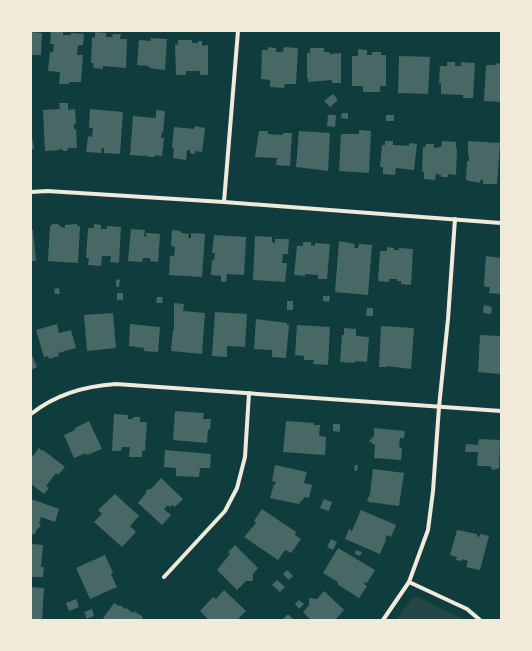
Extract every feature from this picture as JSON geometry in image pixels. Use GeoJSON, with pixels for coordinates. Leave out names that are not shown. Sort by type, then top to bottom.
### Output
{"type":"FeatureCollection","features":[{"type":"Feature","properties":{"kind":"street"},"geometry":{"type":"LineString","coordinates":[[224,202],[238,31]]}},
{"type":"Feature","properties":{"kind":"street"},"geometry":{"type":"LineString","coordinates":[[31,192],[47,191],[224,202],[501,223]]}},
{"type":"Feature","properties":{"kind":"street"},"geometry":{"type":"LineString","coordinates":[[383,620],[409,582],[428,530],[433,491],[439,407],[448,319],[455,219]]}},
{"type":"Feature","properties":{"kind":"street"},"geometry":{"type":"LineString","coordinates":[[31,414],[62,396],[76,390],[116,384],[501,411]]}},
{"type":"Feature","properties":{"kind":"street"},"geometry":{"type":"LineString","coordinates":[[164,577],[225,511],[237,488],[245,457],[249,393]]}},
{"type":"Feature","properties":{"kind":"street"},"geometry":{"type":"LineString","coordinates":[[409,582],[467,609],[480,620]]}},
{"type":"Feature","properties":{"kind":"shaded area"},"geometry":{"type":"Polygon","coordinates":[[[414,597],[418,597],[465,620],[396,620],[414,597]]]}},
{"type":"Feature","properties":{"kind":"building"},"geometry":{"type":"Polygon","coordinates":[[[51,31],[63,31],[63,35],[71,35],[71,33],[84,34],[83,45],[78,45],[77,55],[83,55],[81,82],[59,84],[60,72],[48,71],[50,52],[53,52],[54,44],[50,44],[51,31]]]}},
{"type":"Feature","properties":{"kind":"building"},"geometry":{"type":"Polygon","coordinates":[[[31,32],[42,33],[41,55],[31,55],[31,32]]]}},
{"type":"Feature","properties":{"kind":"building"},"geometry":{"type":"Polygon","coordinates":[[[95,32],[106,33],[106,37],[112,37],[113,34],[121,34],[120,39],[127,39],[126,68],[103,66],[103,69],[93,68],[94,63],[91,63],[92,37],[95,38],[95,32]]]}},
{"type":"Feature","properties":{"kind":"building"},"geometry":{"type":"Polygon","coordinates":[[[151,38],[167,39],[165,70],[137,65],[139,40],[150,41],[151,38]]]}},
{"type":"Feature","properties":{"kind":"building"},"geometry":{"type":"Polygon","coordinates":[[[178,40],[192,40],[192,43],[202,41],[202,46],[208,45],[208,75],[200,75],[200,71],[186,71],[186,75],[176,75],[175,44],[178,45],[178,40]]]}},
{"type":"Feature","properties":{"kind":"building"},"geometry":{"type":"Polygon","coordinates":[[[268,47],[276,48],[276,52],[283,52],[284,47],[298,48],[296,84],[285,84],[284,88],[270,87],[270,80],[261,79],[262,50],[268,50],[268,47]]]}},
{"type":"Feature","properties":{"kind":"building"},"geometry":{"type":"Polygon","coordinates":[[[310,48],[324,48],[324,52],[330,52],[329,54],[341,53],[341,83],[332,83],[332,80],[308,82],[307,53],[310,53],[310,48]]]}},
{"type":"Feature","properties":{"kind":"building"},"geometry":{"type":"Polygon","coordinates":[[[358,49],[367,50],[367,55],[372,55],[372,52],[381,52],[381,55],[386,55],[386,86],[380,86],[380,92],[363,92],[363,86],[352,86],[352,56],[358,56],[358,49]]]}},
{"type":"Feature","properties":{"kind":"building"},"geometry":{"type":"Polygon","coordinates":[[[399,56],[430,57],[428,94],[398,93],[399,56]]]}},
{"type":"Feature","properties":{"kind":"building"},"geometry":{"type":"Polygon","coordinates":[[[447,62],[455,62],[455,66],[461,66],[461,62],[475,63],[473,98],[463,98],[463,95],[441,94],[441,83],[439,83],[440,66],[447,66],[447,62]]]}},
{"type":"Feature","properties":{"kind":"building"},"geometry":{"type":"Polygon","coordinates":[[[496,63],[501,64],[501,102],[484,101],[486,65],[496,65],[496,63]]]}},
{"type":"Feature","properties":{"kind":"building"},"geometry":{"type":"Polygon","coordinates":[[[333,94],[338,100],[330,107],[324,101],[333,94]]]}},
{"type":"Feature","properties":{"kind":"building"},"geometry":{"type":"Polygon","coordinates":[[[59,103],[68,103],[68,110],[75,109],[76,124],[74,124],[74,129],[76,129],[77,148],[68,148],[67,151],[59,148],[60,150],[45,151],[43,110],[60,109],[59,103]]]}},
{"type":"Feature","properties":{"kind":"building"},"geometry":{"type":"Polygon","coordinates":[[[90,109],[123,112],[120,154],[104,153],[104,148],[102,148],[101,153],[86,152],[88,136],[92,137],[93,128],[89,128],[90,109]]]}},
{"type":"Feature","properties":{"kind":"building"},"geometry":{"type":"Polygon","coordinates":[[[156,110],[165,111],[161,138],[164,138],[162,156],[156,155],[154,157],[149,157],[145,155],[130,155],[133,116],[156,118],[156,110]]]}},
{"type":"Feature","properties":{"kind":"building"},"geometry":{"type":"Polygon","coordinates":[[[342,113],[348,113],[348,119],[341,118],[342,113]]]}},
{"type":"Feature","properties":{"kind":"building"},"geometry":{"type":"Polygon","coordinates":[[[328,115],[336,115],[335,127],[327,126],[328,115]]]}},
{"type":"Feature","properties":{"kind":"building"},"geometry":{"type":"Polygon","coordinates":[[[386,115],[394,115],[394,121],[386,121],[386,115]]]}},
{"type":"Feature","properties":{"kind":"building"},"geometry":{"type":"Polygon","coordinates":[[[195,126],[205,128],[202,152],[195,151],[195,154],[190,153],[190,150],[187,150],[186,160],[173,158],[174,149],[172,148],[174,127],[194,129],[195,126]]]}},
{"type":"Feature","properties":{"kind":"building"},"geometry":{"type":"Polygon","coordinates":[[[359,130],[371,131],[369,173],[339,171],[341,134],[359,134],[359,130]]]}},
{"type":"Feature","properties":{"kind":"building"},"geometry":{"type":"Polygon","coordinates":[[[31,131],[34,149],[31,149],[31,131]]]}},
{"type":"Feature","properties":{"kind":"building"},"geometry":{"type":"Polygon","coordinates":[[[259,131],[268,131],[268,134],[283,135],[283,133],[292,133],[290,166],[276,165],[277,158],[255,157],[259,131]]]}},
{"type":"Feature","properties":{"kind":"building"},"geometry":{"type":"Polygon","coordinates":[[[299,131],[330,133],[328,171],[296,167],[299,131]]]}},
{"type":"Feature","properties":{"kind":"building"},"geometry":{"type":"Polygon","coordinates":[[[385,141],[393,141],[393,145],[409,146],[409,143],[417,144],[414,170],[396,168],[395,175],[383,174],[383,167],[380,167],[382,145],[385,145],[385,141]]]}},
{"type":"Feature","properties":{"kind":"building"},"geometry":{"type":"Polygon","coordinates":[[[442,141],[456,142],[456,175],[448,174],[448,177],[441,177],[441,175],[436,174],[435,180],[424,179],[424,172],[422,171],[423,147],[425,147],[426,144],[434,144],[434,148],[441,147],[442,141]]]}},
{"type":"Feature","properties":{"kind":"building"},"geometry":{"type":"Polygon","coordinates":[[[468,141],[500,143],[497,184],[483,184],[483,180],[479,183],[466,180],[467,161],[469,161],[468,141]]]}},
{"type":"Feature","properties":{"kind":"building"},"geometry":{"type":"Polygon","coordinates":[[[53,224],[58,224],[65,228],[65,225],[77,224],[77,226],[80,226],[78,263],[48,261],[50,226],[53,224]]]}},
{"type":"Feature","properties":{"kind":"building"},"geometry":{"type":"Polygon","coordinates":[[[94,224],[101,225],[101,229],[107,229],[107,226],[121,227],[119,263],[110,262],[111,256],[102,256],[101,266],[88,265],[89,258],[86,258],[88,228],[94,228],[94,224]]]}},
{"type":"Feature","properties":{"kind":"building"},"geometry":{"type":"Polygon","coordinates":[[[131,229],[145,230],[144,236],[146,237],[146,233],[160,234],[158,262],[150,261],[150,258],[143,258],[142,262],[128,261],[131,229]]]}},
{"type":"Feature","properties":{"kind":"building"},"geometry":{"type":"Polygon","coordinates":[[[31,230],[33,230],[36,261],[31,261],[31,230]]]}},
{"type":"Feature","properties":{"kind":"building"},"geometry":{"type":"Polygon","coordinates":[[[172,230],[189,234],[188,238],[191,238],[191,233],[205,234],[202,277],[169,275],[170,256],[174,256],[175,247],[171,246],[172,230]]]}},
{"type":"Feature","properties":{"kind":"building"},"geometry":{"type":"Polygon","coordinates":[[[214,235],[246,237],[244,275],[227,274],[226,282],[221,282],[221,276],[211,275],[212,260],[214,260],[215,253],[212,253],[214,235]]]}},
{"type":"Feature","properties":{"kind":"building"},"geometry":{"type":"Polygon","coordinates":[[[255,236],[272,237],[272,242],[275,243],[275,239],[289,239],[288,254],[283,254],[282,263],[287,263],[285,282],[253,280],[255,236]]]}},
{"type":"Feature","properties":{"kind":"building"},"geometry":{"type":"Polygon","coordinates":[[[339,241],[355,244],[354,248],[358,248],[359,244],[372,245],[368,295],[335,292],[339,241]]]}},
{"type":"Feature","properties":{"kind":"building"},"geometry":{"type":"Polygon","coordinates":[[[303,242],[311,242],[311,245],[315,246],[315,243],[330,244],[327,279],[318,279],[318,275],[294,275],[297,246],[303,246],[303,242]]]}},
{"type":"Feature","properties":{"kind":"building"},"geometry":{"type":"Polygon","coordinates":[[[387,247],[394,248],[394,250],[399,250],[399,248],[413,249],[411,285],[401,284],[401,281],[397,281],[397,279],[389,279],[389,282],[378,281],[380,251],[387,251],[387,247]]]}},
{"type":"Feature","properties":{"kind":"building"},"geometry":{"type":"Polygon","coordinates":[[[486,256],[501,258],[501,294],[489,293],[490,287],[485,287],[486,256]]]}},
{"type":"Feature","properties":{"kind":"building"},"geometry":{"type":"Polygon","coordinates":[[[116,279],[120,280],[119,287],[116,287],[116,279]]]}},
{"type":"Feature","properties":{"kind":"building"},"geometry":{"type":"Polygon","coordinates":[[[59,288],[60,294],[55,294],[54,289],[59,288]]]}},
{"type":"Feature","properties":{"kind":"building"},"geometry":{"type":"Polygon","coordinates":[[[117,293],[123,293],[123,300],[117,300],[117,293]]]}},
{"type":"Feature","properties":{"kind":"building"},"geometry":{"type":"Polygon","coordinates":[[[323,296],[330,296],[329,302],[323,301],[323,296]]]}},
{"type":"Feature","properties":{"kind":"building"},"geometry":{"type":"Polygon","coordinates":[[[157,297],[163,297],[162,303],[156,303],[157,297]]]}},
{"type":"Feature","properties":{"kind":"building"},"geometry":{"type":"Polygon","coordinates":[[[287,301],[293,301],[293,310],[287,310],[287,301]]]}},
{"type":"Feature","properties":{"kind":"building"},"geometry":{"type":"Polygon","coordinates":[[[174,303],[184,304],[183,311],[205,313],[202,354],[171,351],[174,330],[174,303]]]}},
{"type":"Feature","properties":{"kind":"building"},"geometry":{"type":"Polygon","coordinates":[[[484,305],[492,307],[491,314],[483,313],[484,305]]]}},
{"type":"Feature","properties":{"kind":"building"},"geometry":{"type":"Polygon","coordinates":[[[367,308],[373,308],[373,316],[366,316],[367,308]]]}},
{"type":"Feature","properties":{"kind":"building"},"geometry":{"type":"Polygon","coordinates":[[[215,312],[247,314],[245,347],[227,346],[227,357],[212,356],[215,312]]]}},
{"type":"Feature","properties":{"kind":"building"},"geometry":{"type":"Polygon","coordinates":[[[113,313],[116,348],[87,351],[84,315],[113,313]]]}},
{"type":"Feature","properties":{"kind":"building"},"geometry":{"type":"Polygon","coordinates":[[[256,319],[287,323],[287,325],[289,325],[286,358],[272,357],[272,350],[254,349],[256,319]]]}},
{"type":"Feature","properties":{"kind":"building"},"geometry":{"type":"Polygon","coordinates":[[[57,324],[59,333],[71,330],[76,348],[58,353],[59,356],[49,359],[48,356],[44,357],[36,330],[57,324]]]}},
{"type":"Feature","properties":{"kind":"building"},"geometry":{"type":"Polygon","coordinates":[[[130,324],[160,327],[158,352],[144,351],[144,348],[129,346],[130,324]]]}},
{"type":"Feature","properties":{"kind":"building"},"geometry":{"type":"Polygon","coordinates":[[[297,325],[330,327],[328,365],[313,364],[314,360],[304,360],[304,356],[295,355],[297,325]]]}},
{"type":"Feature","properties":{"kind":"building"},"geometry":{"type":"Polygon","coordinates":[[[381,326],[414,328],[411,369],[387,366],[379,367],[381,326]]]}},
{"type":"Feature","properties":{"kind":"building"},"geometry":{"type":"Polygon","coordinates":[[[344,328],[356,329],[356,336],[369,337],[367,362],[340,362],[344,328]]]}},
{"type":"Feature","properties":{"kind":"building"},"geometry":{"type":"Polygon","coordinates":[[[480,335],[501,336],[501,374],[478,372],[480,335]]]}},
{"type":"Feature","properties":{"kind":"building"},"geometry":{"type":"Polygon","coordinates":[[[31,353],[37,367],[31,370],[31,353]]]}},
{"type":"Feature","properties":{"kind":"building"},"geometry":{"type":"Polygon","coordinates":[[[175,411],[204,413],[203,419],[211,419],[210,430],[208,429],[207,443],[173,440],[175,411]]]}},
{"type":"Feature","properties":{"kind":"building"},"geometry":{"type":"Polygon","coordinates":[[[114,414],[128,415],[128,419],[140,417],[140,422],[147,422],[145,451],[142,451],[142,457],[129,457],[130,447],[122,447],[121,451],[112,451],[114,414]]]}},
{"type":"Feature","properties":{"kind":"building"},"geometry":{"type":"Polygon","coordinates":[[[89,421],[102,449],[74,458],[64,435],[89,421]]]}},
{"type":"Feature","properties":{"kind":"building"},"geometry":{"type":"Polygon","coordinates":[[[286,421],[314,423],[314,425],[320,425],[319,436],[326,437],[325,455],[283,452],[286,421]]]}},
{"type":"Feature","properties":{"kind":"building"},"geometry":{"type":"Polygon","coordinates":[[[333,424],[340,424],[340,432],[333,431],[333,424]]]}},
{"type":"Feature","properties":{"kind":"building"},"geometry":{"type":"Polygon","coordinates":[[[374,428],[405,431],[404,438],[400,438],[399,447],[402,448],[401,460],[374,458],[375,445],[369,441],[374,436],[374,428]]]}},
{"type":"Feature","properties":{"kind":"building"},"geometry":{"type":"Polygon","coordinates":[[[479,439],[500,440],[499,468],[493,470],[490,466],[477,466],[478,452],[465,452],[466,444],[478,445],[479,439]]]}},
{"type":"Feature","properties":{"kind":"building"},"geometry":{"type":"Polygon","coordinates":[[[39,448],[65,467],[58,475],[56,473],[46,486],[49,488],[44,494],[31,484],[31,458],[39,448]]]}},
{"type":"Feature","properties":{"kind":"building"},"geometry":{"type":"Polygon","coordinates":[[[165,450],[211,454],[210,468],[200,468],[199,477],[176,476],[176,468],[164,467],[165,450]]]}},
{"type":"Feature","properties":{"kind":"building"},"geometry":{"type":"Polygon","coordinates":[[[275,465],[307,472],[304,483],[312,485],[309,498],[304,497],[299,504],[270,498],[276,482],[272,481],[275,465]]]}},
{"type":"Feature","properties":{"kind":"building"},"geometry":{"type":"Polygon","coordinates":[[[355,465],[358,465],[357,471],[354,470],[355,465]]]}},
{"type":"Feature","properties":{"kind":"building"},"geometry":{"type":"Polygon","coordinates":[[[373,469],[404,473],[399,506],[369,502],[367,500],[370,494],[373,469]]]}},
{"type":"Feature","properties":{"kind":"building"},"geometry":{"type":"Polygon","coordinates":[[[161,478],[183,499],[175,507],[172,505],[170,507],[168,505],[164,509],[171,515],[162,525],[138,503],[146,491],[151,489],[161,478]]]}},
{"type":"Feature","properties":{"kind":"building"},"geometry":{"type":"Polygon","coordinates":[[[115,494],[139,516],[130,526],[136,532],[122,547],[94,522],[102,514],[98,510],[115,494]]]}},
{"type":"Feature","properties":{"kind":"building"},"geometry":{"type":"Polygon","coordinates":[[[31,499],[59,509],[55,522],[41,517],[39,523],[41,525],[34,535],[31,534],[31,499]]]}},
{"type":"Feature","properties":{"kind":"building"},"geometry":{"type":"Polygon","coordinates":[[[324,499],[332,502],[329,511],[320,508],[324,499]]]}},
{"type":"Feature","properties":{"kind":"building"},"geometry":{"type":"Polygon","coordinates":[[[262,509],[296,532],[295,535],[301,539],[291,553],[285,550],[278,560],[244,537],[256,523],[254,521],[262,509]]]}},
{"type":"Feature","properties":{"kind":"building"},"geometry":{"type":"Polygon","coordinates":[[[361,510],[396,525],[391,537],[387,535],[380,554],[345,539],[349,529],[352,531],[361,510]]]}},
{"type":"Feature","properties":{"kind":"building"},"geometry":{"type":"Polygon","coordinates":[[[457,530],[477,534],[479,537],[480,534],[489,536],[480,570],[466,567],[468,561],[463,559],[462,561],[456,560],[457,557],[450,555],[457,530]]]}},
{"type":"Feature","properties":{"kind":"building"},"geometry":{"type":"Polygon","coordinates":[[[331,539],[337,542],[333,550],[327,547],[331,539]]]}},
{"type":"Feature","properties":{"kind":"building"},"geometry":{"type":"Polygon","coordinates":[[[31,544],[43,545],[41,567],[44,567],[43,577],[31,577],[31,544]]]}},
{"type":"Feature","properties":{"kind":"building"},"geometry":{"type":"Polygon","coordinates":[[[235,545],[258,568],[253,574],[253,581],[246,581],[237,590],[217,570],[230,554],[228,552],[235,545]]]}},
{"type":"Feature","properties":{"kind":"building"},"geometry":{"type":"Polygon","coordinates":[[[338,548],[375,570],[367,583],[365,582],[364,584],[367,586],[359,598],[323,573],[338,548]]]}},
{"type":"Feature","properties":{"kind":"building"},"geometry":{"type":"Polygon","coordinates":[[[356,550],[362,552],[360,556],[355,554],[356,550]]]}},
{"type":"Feature","properties":{"kind":"building"},"geometry":{"type":"Polygon","coordinates":[[[105,555],[117,587],[90,599],[76,568],[105,555]]]}},
{"type":"Feature","properties":{"kind":"building"},"geometry":{"type":"Polygon","coordinates":[[[287,570],[293,576],[289,580],[283,574],[287,570]]]}},
{"type":"Feature","properties":{"kind":"building"},"geometry":{"type":"Polygon","coordinates":[[[277,580],[285,587],[280,592],[272,585],[277,580]]]}},
{"type":"Feature","properties":{"kind":"building"},"geometry":{"type":"Polygon","coordinates":[[[31,587],[44,588],[42,620],[31,620],[31,587]]]}},
{"type":"Feature","properties":{"kind":"building"},"geometry":{"type":"Polygon","coordinates":[[[224,590],[246,611],[237,620],[209,620],[200,611],[213,597],[216,599],[224,590]]]}},
{"type":"Feature","properties":{"kind":"building"},"geometry":{"type":"Polygon","coordinates":[[[324,591],[344,610],[335,620],[311,620],[303,612],[309,605],[309,598],[317,599],[324,591]]]}},
{"type":"Feature","properties":{"kind":"building"},"geometry":{"type":"Polygon","coordinates":[[[76,599],[79,607],[69,611],[66,603],[76,599]]]}},
{"type":"Feature","properties":{"kind":"building"},"geometry":{"type":"Polygon","coordinates":[[[299,600],[304,604],[299,609],[295,604],[299,600]]]}},
{"type":"Feature","properties":{"kind":"building"},"geometry":{"type":"Polygon","coordinates":[[[114,603],[133,613],[134,611],[143,617],[141,620],[102,620],[114,603]]]}},
{"type":"Feature","properties":{"kind":"building"},"geometry":{"type":"Polygon","coordinates":[[[92,609],[94,616],[87,619],[84,612],[92,609]]]}},
{"type":"Feature","properties":{"kind":"building"},"geometry":{"type":"Polygon","coordinates":[[[288,614],[294,620],[282,620],[288,614]]]}}]}
